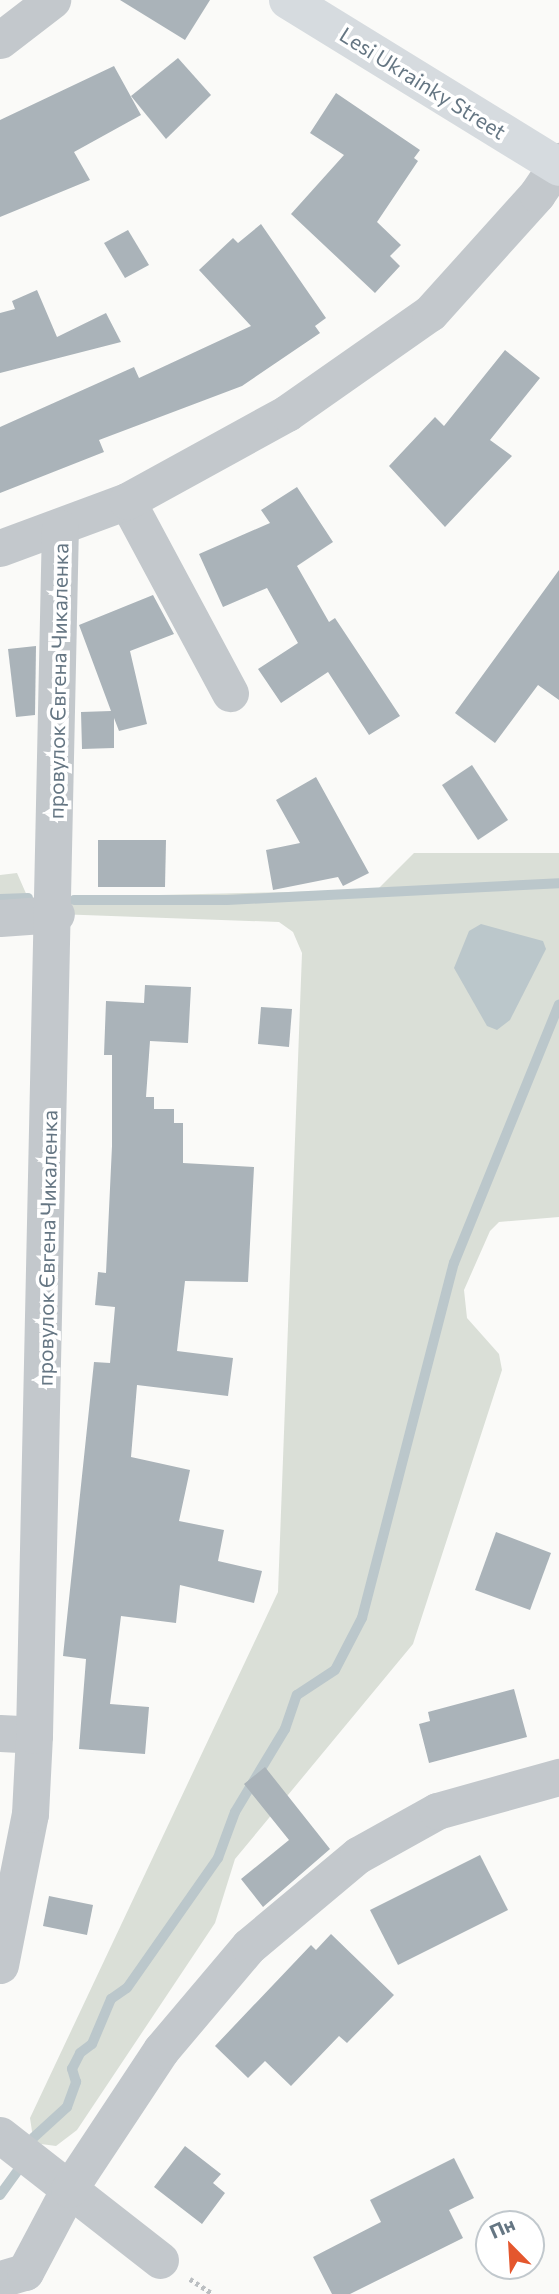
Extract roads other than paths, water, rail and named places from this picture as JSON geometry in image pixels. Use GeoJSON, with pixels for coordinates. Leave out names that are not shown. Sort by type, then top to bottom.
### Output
{"type":"FeatureCollection","features":[{"type":"Feature","properties":{"kind":"main road","name":"Lesi Ukrainky Street"},"geometry":{"type":"LineString","coordinates":[[288,0],[558,164]]}},
{"type":"Feature","properties":{"kind":"street"},"geometry":{"type":"LineString","coordinates":[[0,40],[52,0]]}},
{"type":"Feature","properties":{"kind":"street"},"geometry":{"type":"LineString","coordinates":[[0,548],[127,501],[287,413],[430,313],[558,164]]}},
{"type":"Feature","properties":{"kind":"street"},"geometry":{"type":"LineString","coordinates":[[127,501],[230,693]]}},
{"type":"Feature","properties":{"kind":"street","name":"провулок Євгена Чикаленка"},"geometry":{"type":"LineString","coordinates":[[0,1965],[30,1814],[17,1734],[55,914],[60,528]]}},
{"type":"Feature","properties":{"kind":"street"},"geometry":{"type":"LineString","coordinates":[[0,918],[55,914]]}},
{"type":"Feature","properties":{"kind":"street"},"geometry":{"type":"LineString","coordinates":[[0,2279],[25,2273],[69,2189],[161,2050],[269,1929],[358,1854],[437,1811],[559,1777]]}},
{"type":"Feature","properties":{"kind":"street"},"geometry":{"type":"LineString","coordinates":[[0,2136],[160,2260]]}},
{"type":"Feature","properties":{"kind":"waterway"},"geometry":{"type":"LineString","coordinates":[[74,900],[227,900],[559,883]]}},
{"type":"Feature","properties":{"kind":"waterway"},"geometry":{"type":"LineString","coordinates":[[0,899],[28,898]]}},
{"type":"Feature","properties":{"kind":"waterway"},"geometry":{"type":"LineString","coordinates":[[33,2138],[67,2107],[76,2082],[72,2069],[80,2053],[92,2044],[111,1999],[127,1988],[218,1858],[235,1812],[285,1729],[297,1695],[335,1670],[362,1618],[454,1263],[559,1005]]}},
{"type":"Feature","properties":{"kind":"waterway"},"geometry":{"type":"LineString","coordinates":[[0,2195],[22,2165]]}}]}
